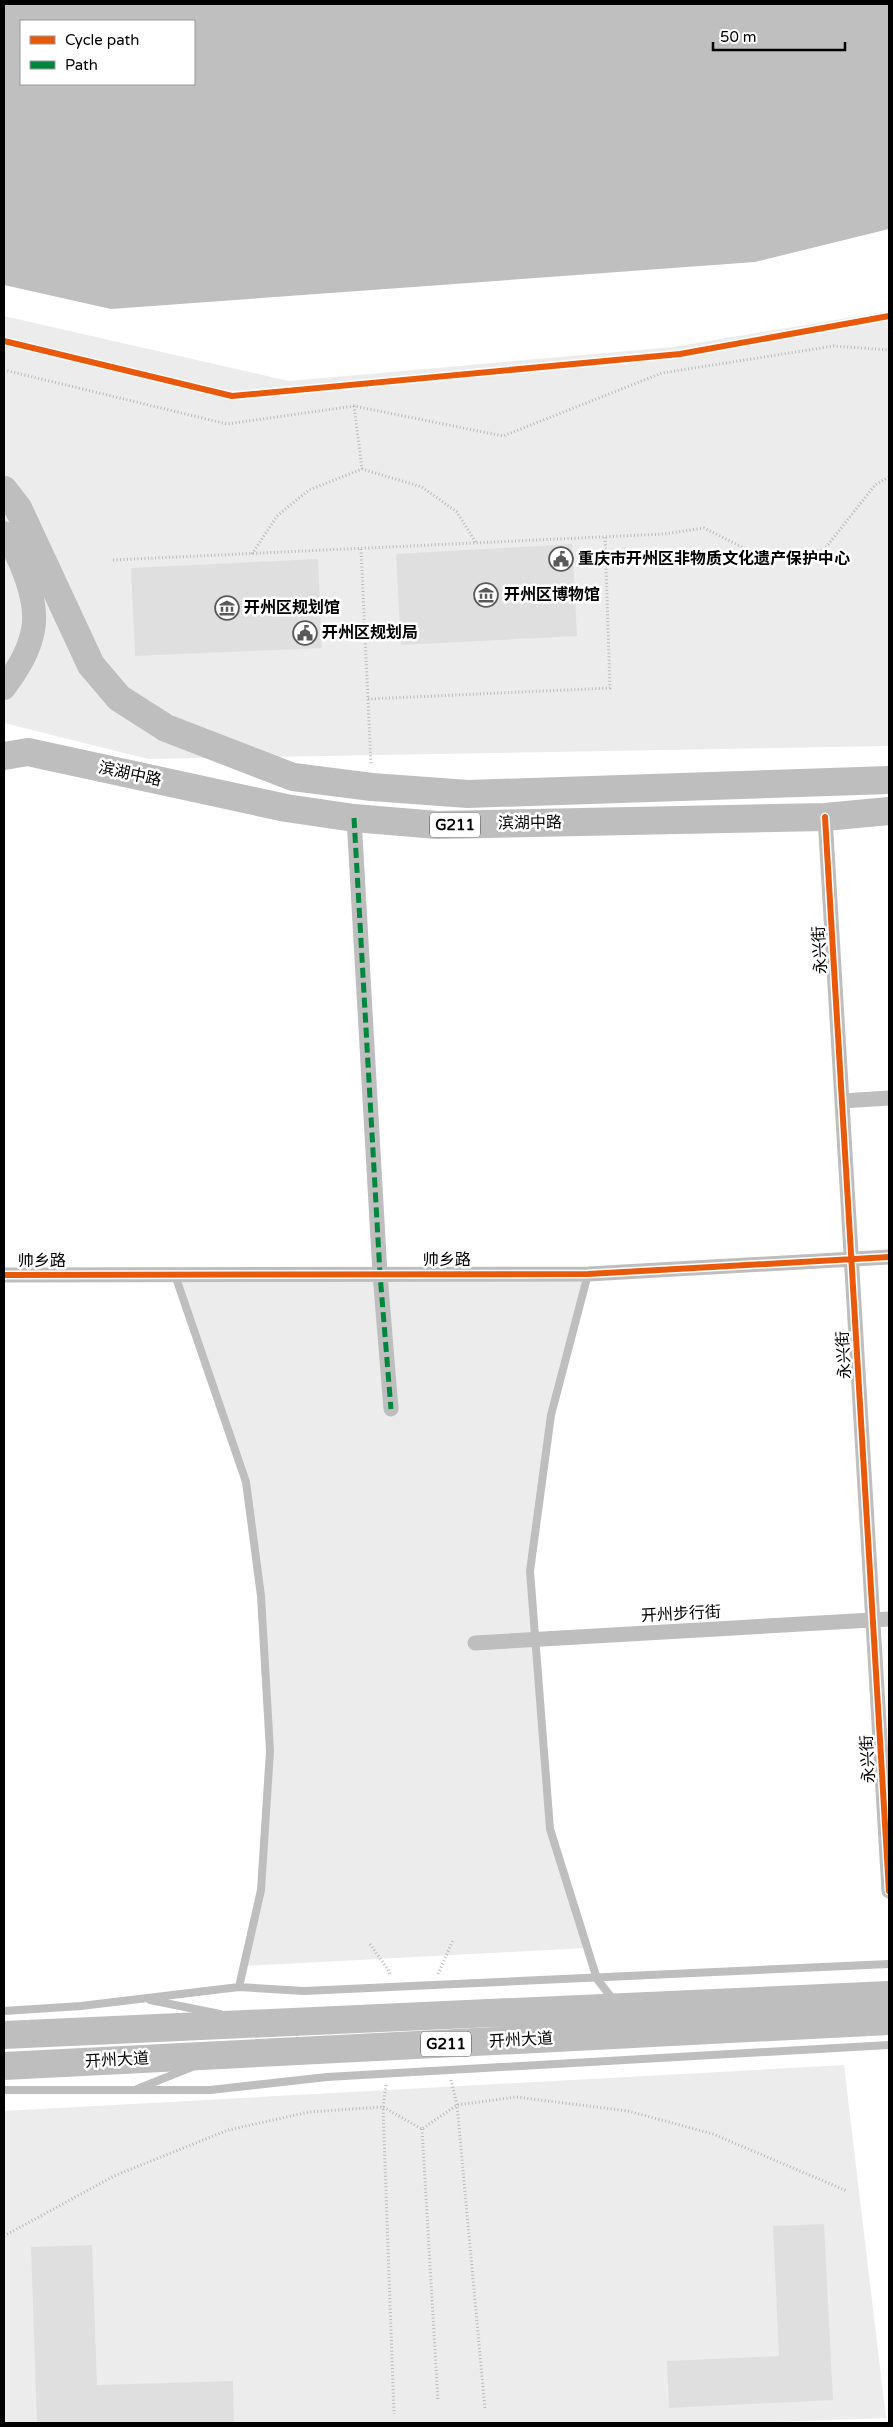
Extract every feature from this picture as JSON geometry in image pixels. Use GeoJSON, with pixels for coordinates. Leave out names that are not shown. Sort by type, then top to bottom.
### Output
{"type":"FeatureCollection","features":[{"type":"Feature","properties":{"kind":"highway","name":"滨湖中路"},"geometry":{"type":"LineString","coordinates":[[4,490],[18,508],[91,665],[119,698],[166,728],[293,777],[372,787],[468,794],[889,780]]}},
{"type":"Feature","properties":{"kind":"highway","name":"滨湖中路"},"geometry":{"type":"LineString","coordinates":[[12,751],[286,808],[354,818],[438,825],[826,817],[889,811]]}},
{"type":"Feature","properties":{"kind":"highway","name":"开州大道"},"geometry":{"type":"LineString","coordinates":[[4,2035],[889,1995]]}},
{"type":"Feature","properties":{"kind":"highway","name":"开州大道"},"geometry":{"type":"LineString","coordinates":[[4,2066],[889,2021]]}},
{"type":"Feature","properties":{"kind":"main road"},"geometry":{"type":"LineString","coordinates":[[4,533],[21,564],[32,598],[34,629],[21,664],[4,688]]}},
{"type":"Feature","properties":{"kind":"street","name":"永兴街"},"geometry":{"type":"LineString","coordinates":[[826,817],[889,1891]]}},
{"type":"Feature","properties":{"kind":"street"},"geometry":{"type":"LineString","coordinates":[[354,818],[380,1274],[391,1409]]}},
{"type":"Feature","properties":{"kind":"street"},"geometry":{"type":"LineString","coordinates":[[842,1101],[889,1098]]}},
{"type":"Feature","properties":{"kind":"street","name":"帅乡路"},"geometry":{"type":"LineString","coordinates":[[4,1275],[588,1274],[889,1257]]}},
{"type":"Feature","properties":{"kind":"street","name":"开州步行街"},"geometry":{"type":"LineString","coordinates":[[474,1643],[889,1619]]}},
{"type":"Feature","properties":{"kind":"lane"},"geometry":{"type":"LineString","coordinates":[[588,1274],[552,1414],[530,1571],[550,1829],[596,1979],[620,2007]]}},
{"type":"Feature","properties":{"kind":"lane"},"geometry":{"type":"LineString","coordinates":[[175,1275],[246,1482],[261,1596],[270,1751],[261,1890],[239,1987]]}},
{"type":"Feature","properties":{"kind":"lane"},"geometry":{"type":"LineString","coordinates":[[4,2011],[81,2006],[239,1987],[304,1991],[889,1964]]}},
{"type":"Feature","properties":{"kind":"lane"},"geometry":{"type":"LineString","coordinates":[[144,1998],[263,2023]]}},
{"type":"Feature","properties":{"kind":"lane"},"geometry":{"type":"LineString","coordinates":[[4,2090],[210,2090],[327,2077],[889,2045]]}},
{"type":"Feature","properties":{"kind":"lane"},"geometry":{"type":"LineString","coordinates":[[133,2090],[222,2055]]}},
{"type":"Feature","properties":{"kind":"path"},"geometry":{"type":"LineString","coordinates":[[4,370],[227,424],[354,406],[503,436],[662,373],[834,346],[889,350]]}},
{"type":"Feature","properties":{"kind":"path"},"geometry":{"type":"LineString","coordinates":[[354,406],[362,469]]}},
{"type":"Feature","properties":{"kind":"path"},"geometry":{"type":"LineString","coordinates":[[252,555],[277,516],[309,490],[362,469],[422,487],[457,512],[476,543]]}},
{"type":"Feature","properties":{"kind":"path"},"geometry":{"type":"LineString","coordinates":[[113,560],[252,555],[664,534],[704,528],[750,552],[823,551],[875,485],[889,477]]}},
{"type":"Feature","properties":{"kind":"path"},"geometry":{"type":"LineString","coordinates":[[368,699],[610,688],[605,537]]}},
{"type":"Feature","properties":{"kind":"path"},"geometry":{"type":"LineString","coordinates":[[361,549],[372,787]]}},
{"type":"Feature","properties":{"kind":"path"},"geometry":{"type":"LineString","coordinates":[[422,2128],[457,2104],[516,2097],[628,2111],[713,2134],[847,2192]]}},
{"type":"Feature","properties":{"kind":"path"},"geometry":{"type":"LineString","coordinates":[[457,2104],[485,2409]]}},
{"type":"Feature","properties":{"kind":"path"},"geometry":{"type":"LineString","coordinates":[[4,2236],[114,2176],[228,2130],[309,2112],[383,2107],[422,2128]]}},
{"type":"Feature","properties":{"kind":"path"},"geometry":{"type":"LineString","coordinates":[[383,2107],[394,2414]]}},
{"type":"Feature","properties":{"kind":"path"},"geometry":{"type":"LineString","coordinates":[[422,2128],[438,2401]]}},
{"type":"Feature","properties":{"kind":"shaded area"},"geometry":{"type":"Polygon","coordinates":[[[4,4],[889,4],[889,229],[755,262],[111,309],[4,285],[4,4]]]}},
{"type":"Feature","properties":{"kind":"shaded area"},"geometry":{"type":"Polygon","coordinates":[[[889,311],[889,746],[148,759],[4,723],[4,316],[289,381],[673,347],[889,311]]]}},
{"type":"Feature","properties":{"kind":"shaded area"},"geometry":{"type":"Polygon","coordinates":[[[588,1274],[551,1415],[530,1571],[550,1829],[587,1948],[244,1966],[261,1890],[270,1751],[261,1596],[246,1482],[175,1275],[588,1274]]]}},
{"type":"Feature","properties":{"kind":"shaded area"},"geometry":{"type":"Polygon","coordinates":[[[844,2065],[886,2418],[754,2423],[4,2423],[4,2111],[844,2065]]]}},
{"type":"Feature","properties":{"kind":"building","name":"开州区博物馆"},"geometry":{"type":"Polygon","coordinates":[[[572,544],[577,636],[401,645],[396,554],[572,544]]]}},
{"type":"Feature","properties":{"kind":"building","name":"开州区规划馆"},"geometry":{"type":"Polygon","coordinates":[[[318,559],[322,648],[135,656],[131,568],[318,559]]]}},
{"type":"Feature","properties":{"kind":"building"},"geometry":{"type":"Polygon","coordinates":[[[824,2224],[833,2400],[669,2408],[667,2361],[779,2356],[773,2226],[824,2224]]]}},
{"type":"Feature","properties":{"kind":"building"},"geometry":{"type":"Polygon","coordinates":[[[92,2245],[97,2385],[233,2381],[234,2423],[37,2423],[31,2247],[92,2245]]]}},
{"type":"Feature","properties":{"kind":"marked path"},"geometry":{"type":"LineString","coordinates":[[354,818],[380,1274],[391,1409]]}},
{"type":"Feature","properties":{"kind":"cycle path"},"geometry":{"type":"LineString","coordinates":[[4,341],[232,396],[680,354],[889,316]]}},
{"type":"Feature","properties":{"kind":"cycle path"},"geometry":{"type":"LineString","coordinates":[[825,817],[889,1891]]}},
{"type":"Feature","properties":{"kind":"cycle path"},"geometry":{"type":"LineString","coordinates":[[4,1275],[588,1274],[889,1257]]}},
{"type":"Feature","properties":{"kind":"place","name":"重庆市开州区非物质文化遗产保护中心"},"geometry":{"type":"Point","coordinates":[561,559]}},
{"type":"Feature","properties":{"kind":"place","name":"开州区博物馆"},"geometry":{"type":"Point","coordinates":[486,595]}},
{"type":"Feature","properties":{"kind":"place","name":"开州区规划馆"},"geometry":{"type":"Point","coordinates":[227,608]}},
{"type":"Feature","properties":{"kind":"place","name":"开州区规划局"},"geometry":{"type":"Point","coordinates":[305,633]}}]}
